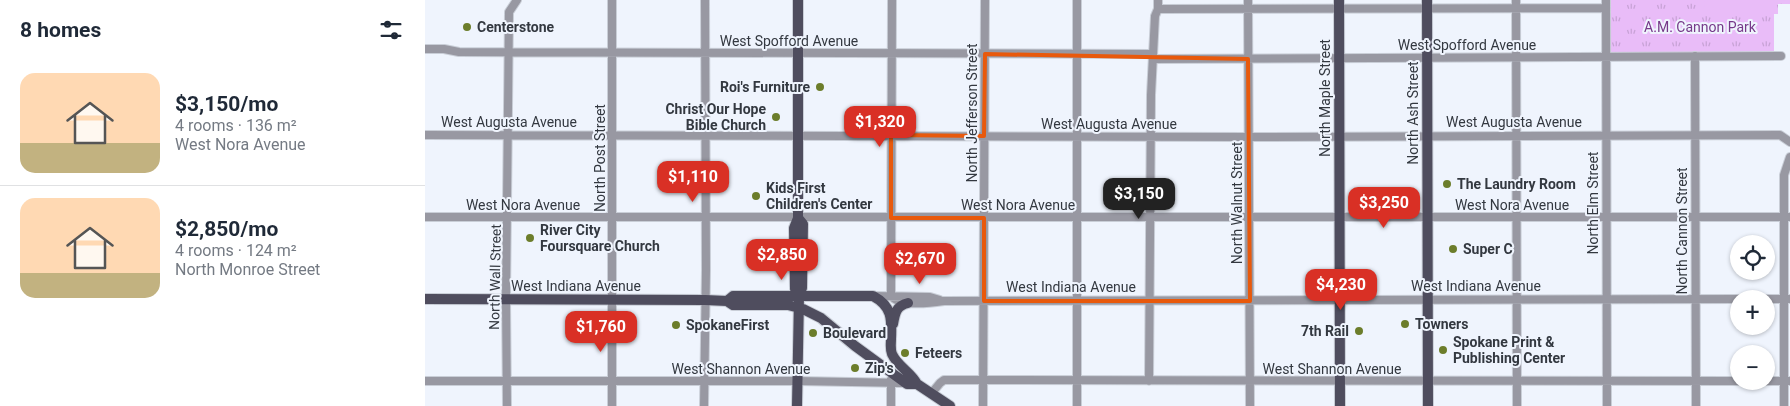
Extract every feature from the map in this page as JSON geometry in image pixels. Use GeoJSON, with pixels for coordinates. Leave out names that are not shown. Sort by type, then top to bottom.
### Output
{"type":"FeatureCollection","features":[{"type":"Feature","properties":{"kind":"main road"},"geometry":{"type":"LineString","coordinates":[[797,406],[803,224],[798,218],[798,0]]}},
{"type":"Feature","properties":{"kind":"main road","name":"North Maple Street"},"geometry":{"type":"LineString","coordinates":[[1339,4],[1340,406]]}},
{"type":"Feature","properties":{"kind":"main road","name":"North Ash Street"},"geometry":{"type":"LineString","coordinates":[[1427,4],[1428,406]]}},
{"type":"Feature","properties":{"kind":"main road","name":"West Indiana Avenue"},"geometry":{"type":"LineString","coordinates":[[425,299],[727,301],[733,296],[799,302],[873,296]]}},
{"type":"Feature","properties":{"kind":"main road"},"geometry":{"type":"LineString","coordinates":[[873,296],[882,300],[889,311],[890,348],[899,366],[931,394],[950,406]]}},
{"type":"Feature","properties":{"kind":"main road"},"geometry":{"type":"LineString","coordinates":[[799,302],[872,359],[891,378],[898,371],[912,379]]}},
{"type":"Feature","properties":{"kind":"main road"},"geometry":{"type":"LineString","coordinates":[[872,359],[887,350],[897,309],[908,303]]}},
{"type":"Feature","properties":{"kind":"street","name":"North Wall Street"},"geometry":{"type":"LineString","coordinates":[[507,406],[506,299],[509,12],[517,0]]}},
{"type":"Feature","properties":{"kind":"street","name":"North Post Street"},"geometry":{"type":"LineString","coordinates":[[612,406],[613,0]]}},
{"type":"Feature","properties":{"kind":"street"},"geometry":{"type":"LineString","coordinates":[[704,406],[705,0]]}},
{"type":"Feature","properties":{"kind":"street"},"geometry":{"type":"LineString","coordinates":[[891,296],[892,0]]}},
{"type":"Feature","properties":{"kind":"street","name":"North Jefferson Street"},"geometry":{"type":"LineString","coordinates":[[983,406],[985,0]]}},
{"type":"Feature","properties":{"kind":"street"},"geometry":{"type":"LineString","coordinates":[[1077,0],[1077,406]]}},
{"type":"Feature","properties":{"kind":"street"},"geometry":{"type":"LineString","coordinates":[[1149,382],[1151,136],[1155,16],[1158,9],[1158,0]]}},
{"type":"Feature","properties":{"kind":"street","name":"North Walnut Street"},"geometry":{"type":"LineString","coordinates":[[1248,0],[1249,406]]}},
{"type":"Feature","properties":{"kind":"street"},"geometry":{"type":"LineString","coordinates":[[1516,0],[1517,406]]}},
{"type":"Feature","properties":{"kind":"street"},"geometry":{"type":"LineString","coordinates":[[1158,9],[1249,9],[1339,4],[1427,4],[1516,9],[1606,4]]}},
{"type":"Feature","properties":{"kind":"street","name":"North Elm Street"},"geometry":{"type":"LineString","coordinates":[[1606,4],[1607,406]]}},
{"type":"Feature","properties":{"kind":"street","name":"West Spofford Avenue"},"geometry":{"type":"LineString","coordinates":[[425,48],[459,52],[508,53],[1077,54],[1248,59],[1781,56]]}},
{"type":"Feature","properties":{"kind":"street","name":"North Cannon Street"},"geometry":{"type":"LineString","coordinates":[[1695,56],[1696,406]]}},
{"type":"Feature","properties":{"kind":"street","name":"West Augusta Avenue"},"geometry":{"type":"LineString","coordinates":[[425,135],[1249,137],[1780,135],[1790,142]]}},
{"type":"Feature","properties":{"kind":"street"},"geometry":{"type":"LineString","coordinates":[[1785,406],[1787,381],[1787,217],[1784,176],[1790,157]]}},
{"type":"Feature","properties":{"kind":"street","name":"West Nora Avenue"},"geometry":{"type":"LineString","coordinates":[[425,217],[1787,217]]}},
{"type":"Feature","properties":{"kind":"street","name":"West Indiana Avenue"},"geometry":{"type":"LineString","coordinates":[[873,296],[930,297],[944,301]]}},
{"type":"Feature","properties":{"kind":"street","name":"West Indiana Avenue"},"geometry":{"type":"LineString","coordinates":[[891,296],[894,299],[908,303],[1077,300],[1730,299]]}},
{"type":"Feature","properties":{"kind":"street"},"geometry":{"type":"LineString","coordinates":[[891,378],[891,406]]}},
{"type":"Feature","properties":{"kind":"street","name":"West Shannon Avenue"},"geometry":{"type":"LineString","coordinates":[[425,381],[798,381],[891,378]]}},
{"type":"Feature","properties":{"kind":"street","name":"West Shannon Avenue"},"geometry":{"type":"LineString","coordinates":[[931,394],[944,380],[1149,382],[1730,381]]}},
{"type":"Feature","properties":{"kind":"highlighted area"},"geometry":{"type":"Polygon","coordinates":[[[985,54],[1248,59],[1250,301],[984,301],[984,218],[891,218],[891,135],[984,136],[985,54]]]}},
{"type":"Feature","properties":{"kind":"green space","name":"A.M. Cannon Park"},"geometry":{"type":"Polygon","coordinates":[[[1610,0],[1790,0],[1790,4],[1778,4],[1778,14],[1774,14],[1774,53],[1613,54],[1610,50],[1610,0]]]}},
{"type":"Feature","properties":{"kind":"green space"},"geometry":{"type":"Polygon","coordinates":[[[1705,0],[1773,0],[1773,12],[1708,12],[1704,7],[1705,0]]]}},
{"type":"Feature","properties":{"kind":"place","name":"Centerstone"},"geometry":{"type":"Point","coordinates":[467,27]}},
{"type":"Feature","properties":{"kind":"place","name":"Roi's Furniture"},"geometry":{"type":"Point","coordinates":[820,87]}},
{"type":"Feature","properties":{"kind":"place","name":"Christ Our Hope Bible Church"},"geometry":{"type":"Point","coordinates":[776,117]}},
{"type":"Feature","properties":{"kind":"place","name":"The Laundry Room"},"geometry":{"type":"Point","coordinates":[1447,184]}},
{"type":"Feature","properties":{"kind":"place","name":"Kids First Children's Center"},"geometry":{"type":"Point","coordinates":[756,196]}},
{"type":"Feature","properties":{"kind":"place","name":"River City Foursquare Church"},"geometry":{"type":"Point","coordinates":[530,238]}},
{"type":"Feature","properties":{"kind":"place","name":"Super C"},"geometry":{"type":"Point","coordinates":[1453,249]}},
{"type":"Feature","properties":{"kind":"place","name":"Towners"},"geometry":{"type":"Point","coordinates":[1405,324]}},
{"type":"Feature","properties":{"kind":"place","name":"SpokaneFirst"},"geometry":{"type":"Point","coordinates":[676,325]}},
{"type":"Feature","properties":{"kind":"place","name":"7th Rail"},"geometry":{"type":"Point","coordinates":[1359,331]}},
{"type":"Feature","properties":{"kind":"place","name":"Boulevard"},"geometry":{"type":"Point","coordinates":[813,333]}},
{"type":"Feature","properties":{"kind":"place","name":"Spokane Print & Publishing Center"},"geometry":{"type":"Point","coordinates":[1443,350]}},
{"type":"Feature","properties":{"kind":"place","name":"Feteers"},"geometry":{"type":"Point","coordinates":[905,353]}},
{"type":"Feature","properties":{"kind":"place","name":"Zip's"},"geometry":{"type":"Point","coordinates":[855,368]}}]}
